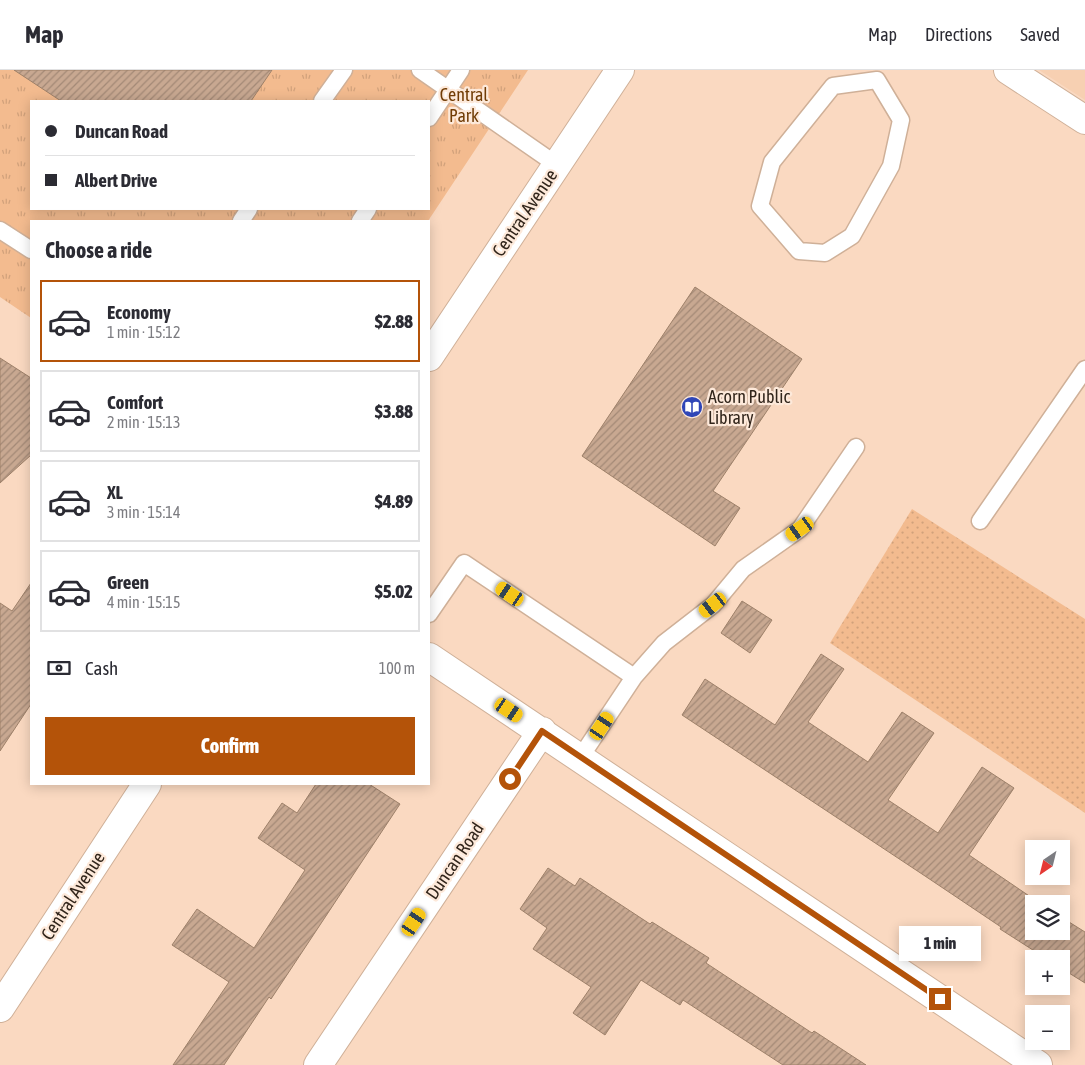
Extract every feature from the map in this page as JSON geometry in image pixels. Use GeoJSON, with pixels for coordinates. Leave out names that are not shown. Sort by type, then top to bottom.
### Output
{"type":"FeatureCollection","features":[{"type":"Feature","properties":{"kind":"street","name":"Central Avenue"},"geometry":{"type":"LineString","coordinates":[[430,356],[620,70]]}},
{"type":"Feature","properties":{"kind":"street"},"geometry":{"type":"LineString","coordinates":[[1008,70],[1085,120]]}},
{"type":"Feature","properties":{"kind":"street"},"geometry":{"type":"LineString","coordinates":[[430,657],[1038,1065]]}},
{"type":"Feature","properties":{"kind":"street","name":"Duncan Road"},"geometry":{"type":"LineString","coordinates":[[318,1065],[542,731]]}},
{"type":"Feature","properties":{"kind":"street","name":"Central Avenue"},"geometry":{"type":"LineString","coordinates":[[0,1008],[146,785]]}},
{"type":"Feature","properties":{"kind":"lane"},"geometry":{"type":"LineString","coordinates":[[323,100],[344,70]]}},
{"type":"Feature","properties":{"kind":"lane"},"geometry":{"type":"LineString","coordinates":[[420,70],[557,165]]}},
{"type":"Feature","properties":{"kind":"lane"},"geometry":{"type":"LineString","coordinates":[[430,117],[461,70]]}},
{"type":"Feature","properties":{"kind":"lane"},"geometry":{"type":"LineString","coordinates":[[880,75],[901,120],[891,166],[852,236],[825,253],[799,251],[760,206],[772,162],[834,86],[880,75]]}},
{"type":"Feature","properties":{"kind":"lane"},"geometry":{"type":"LineString","coordinates":[[0,230],[30,249]]}},
{"type":"Feature","properties":{"kind":"lane"},"geometry":{"type":"LineString","coordinates":[[980,521],[1085,369]]}},
{"type":"Feature","properties":{"kind":"lane"},"geometry":{"type":"LineString","coordinates":[[580,758],[634,677],[664,643],[713,605],[743,569],[800,529],[856,447]]}},
{"type":"Feature","properties":{"kind":"lane"},"geometry":{"type":"LineString","coordinates":[[430,613],[464,563],[634,677]]}},
{"type":"Feature","properties":{"kind":"shaded area"},"geometry":{"type":"Polygon","coordinates":[[[1039,70],[1085,70],[1085,100],[1039,70]]]}},
{"type":"Feature","properties":{"kind":"green space","name":"Central Park"},"geometry":{"type":"Polygon","coordinates":[[[0,70],[528,70],[429,220],[30,220],[30,317],[0,297],[0,70]]]}},
{"type":"Feature","properties":{"kind":"green space"},"geometry":{"type":"Polygon","coordinates":[[[912,509],[1085,619],[1085,813],[830,643],[912,509]]]}},
{"type":"Feature","properties":{"kind":"building"},"geometry":{"type":"Polygon","coordinates":[[[14,70],[272,70],[252,100],[59,100],[14,70]]]}},
{"type":"Feature","properties":{"kind":"building","name":"Acorn Public Library"},"geometry":{"type":"Polygon","coordinates":[[[695,287],[802,359],[713,491],[740,508],[715,546],[582,456],[695,287]]]}},
{"type":"Feature","properties":{"kind":"building"},"geometry":{"type":"Polygon","coordinates":[[[0,358],[30,377],[30,456],[0,483],[0,358]]]}},
{"type":"Feature","properties":{"kind":"building"},"geometry":{"type":"Polygon","coordinates":[[[30,584],[30,706],[0,751],[0,603],[12,611],[30,584]]]}},
{"type":"Feature","properties":{"kind":"building"},"geometry":{"type":"Polygon","coordinates":[[[742,601],[772,620],[750,653],[721,633],[742,601]]]}},
{"type":"Feature","properties":{"kind":"building"},"geometry":{"type":"Polygon","coordinates":[[[821,654],[844,669],[808,722],[868,762],[902,712],[934,733],[888,800],[938,833],[982,767],[1014,788],[969,855],[1028,895],[1025,895],[1025,940],[1070,940],[1070,923],[1085,932],[1085,983],[1070,974],[1070,950],[1033,950],[682,715],[705,679],[775,725],[821,654]]]}},
{"type":"Feature","properties":{"kind":"building"},"geometry":{"type":"Polygon","coordinates":[[[315,785],[371,785],[400,804],[271,999],[269,997],[224,1065],[173,1065],[229,982],[172,945],[197,909],[254,948],[305,870],[258,838],[282,803],[297,813],[315,785]]]}},
{"type":"Feature","properties":{"kind":"building"},"geometry":{"type":"Polygon","coordinates":[[[548,868],[575,886],[580,878],[650,924],[652,922],[709,958],[706,963],[812,1033],[814,1031],[866,1065],[783,1065],[683,1000],[680,1005],[641,980],[605,1035],[573,1013],[591,987],[533,949],[547,928],[520,909],[548,868]]]}},
{"type":"Feature","properties":{"kind":"place","name":"Acorn Public Library"},"geometry":{"type":"Point","coordinates":[692,407]}},
{"type":"Feature","properties":{"kind":"route"},"geometry":{"type":"LineString","coordinates":[[510,779],[542,731],[940,999]]}}]}
